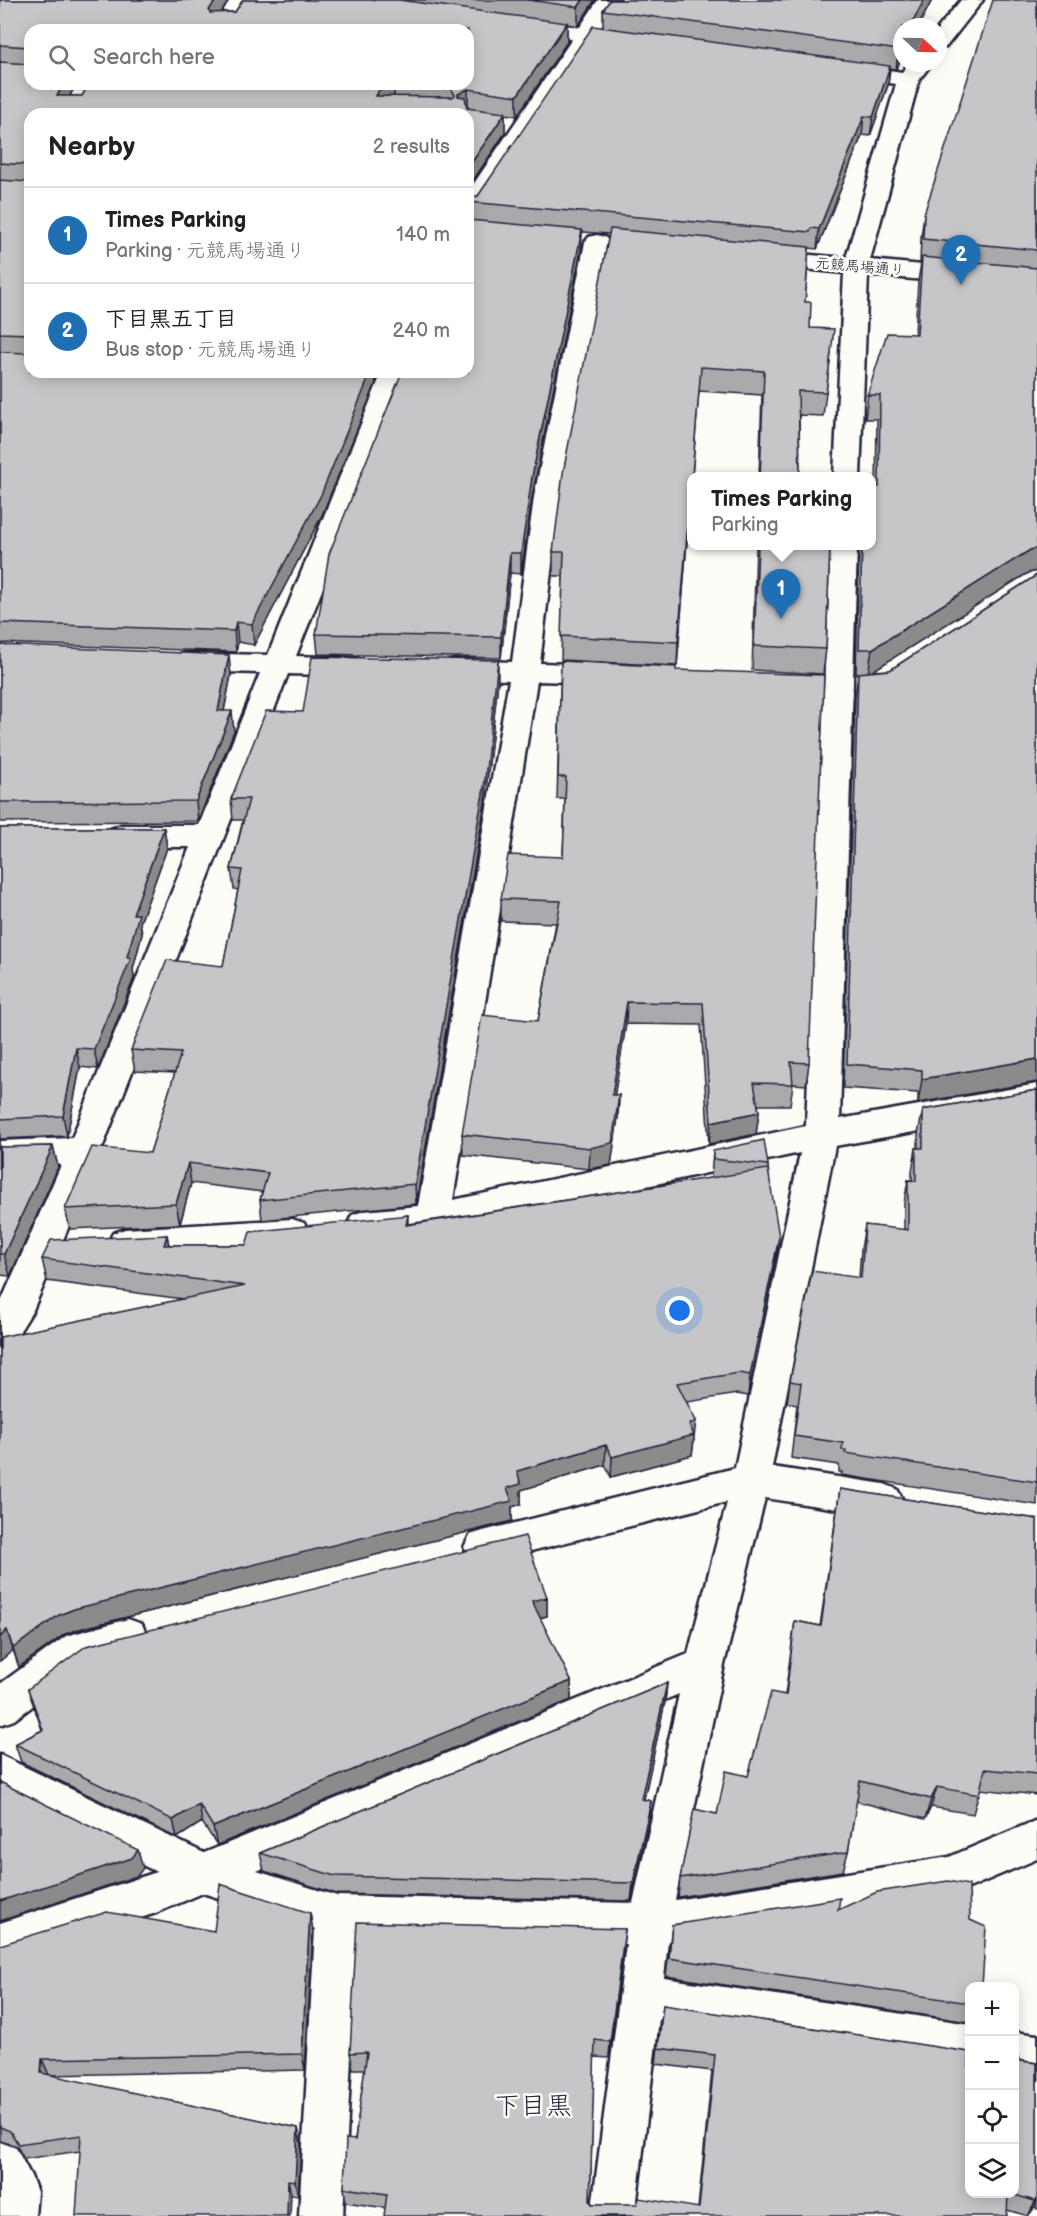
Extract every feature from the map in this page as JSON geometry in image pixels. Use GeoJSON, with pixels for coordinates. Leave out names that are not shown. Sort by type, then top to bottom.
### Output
{"type":"FeatureCollection","features":[{"type":"Feature","properties":{"kind":"street"},"geometry":{"type":"LineString","coordinates":[[474,197],[512,125],[585,35],[609,0]]}},
{"type":"Feature","properties":{"kind":"street"},"geometry":{"type":"LineString","coordinates":[[947,31],[972,0]]}},
{"type":"Feature","properties":{"kind":"street"},"geometry":{"type":"LineString","coordinates":[[504,24],[654,44]]}},
{"type":"Feature","properties":{"kind":"street"},"geometry":{"type":"LineString","coordinates":[[827,68],[893,70]]}},
{"type":"Feature","properties":{"kind":"street"},"geometry":{"type":"LineString","coordinates":[[847,472],[856,267],[914,72]]}},
{"type":"Feature","properties":{"kind":"street"},"geometry":{"type":"LineString","coordinates":[[433,1218],[525,670],[547,497],[597,242]]}},
{"type":"Feature","properties":{"kind":"street","name":"元競馬場通り"},"geometry":{"type":"LineString","coordinates":[[738,256],[1037,284]]}},
{"type":"Feature","properties":{"kind":"street"},"geometry":{"type":"LineString","coordinates":[[0,1332],[15,1310],[84,1152],[276,665],[385,378]]}},
{"type":"Feature","properties":{"kind":"street"},"geometry":{"type":"LineString","coordinates":[[613,2216],[649,1924],[705,1665],[751,1480],[824,1117],[844,550]]}},
{"type":"Feature","properties":{"kind":"street"},"geometry":{"type":"LineString","coordinates":[[161,661],[383,668]]}},
{"type":"Feature","properties":{"kind":"street"},"geometry":{"type":"LineString","coordinates":[[430,668],[629,675]]}},
{"type":"Feature","properties":{"kind":"street"},"geometry":{"type":"LineString","coordinates":[[93,836],[209,836]]}},
{"type":"Feature","properties":{"kind":"street"},"geometry":{"type":"LineString","coordinates":[[42,1246],[252,1237],[433,1218],[819,1136],[1037,1097]]}},
{"type":"Feature","properties":{"kind":"street"},"geometry":{"type":"LineString","coordinates":[[0,1154],[84,1152]]}},
{"type":"Feature","properties":{"kind":"street"},"geometry":{"type":"LineString","coordinates":[[450,1556],[751,1480],[923,1506]]}},
{"type":"Feature","properties":{"kind":"street"},"geometry":{"type":"LineString","coordinates":[[0,1707],[80,1648],[161,1628]]}},
{"type":"Feature","properties":{"kind":"street"},"geometry":{"type":"LineString","coordinates":[[0,1942],[156,1893],[705,1665]]}},
{"type":"Feature","properties":{"kind":"street"},"geometry":{"type":"LineString","coordinates":[[0,1774],[62,1807],[204,1874],[337,1916],[649,1924],[950,1876],[1037,1839]]}},
{"type":"Feature","properties":{"kind":"street"},"geometry":{"type":"LineString","coordinates":[[321,2216],[337,1916]]}},
{"type":"Feature","properties":{"kind":"street"},"geometry":{"type":"LineString","coordinates":[[640,1995],[965,2045]]}},
{"type":"Feature","properties":{"kind":"street"},"geometry":{"type":"LineString","coordinates":[[1019,2054],[1037,2057]]}},
{"type":"Feature","properties":{"kind":"street"},"geometry":{"type":"LineString","coordinates":[[0,2164],[15,2192],[13,2216]]}},
{"type":"Feature","properties":{"kind":"building"},"geometry":{"type":"Polygon","coordinates":[[[0,0],[216,0],[209,10],[210,13],[235,12],[243,0],[399,0],[567,23],[517,96],[474,90],[474,24],[24,24],[24,47],[0,45],[0,0]]]}},
{"type":"Feature","properties":{"kind":"building"},"geometry":{"type":"Polygon","coordinates":[[[528,0],[583,0],[578,7],[528,0]]]}},
{"type":"Feature","properties":{"kind":"building"},"geometry":{"type":"Polygon","coordinates":[[[610,0],[924,0],[915,18],[893,18],[893,49],[603,10],[610,0]]]}},
{"type":"Feature","properties":{"kind":"building"},"geometry":{"type":"Polygon","coordinates":[[[993,0],[1037,0],[1037,250],[923,239],[924,214],[993,0]]]}},
{"type":"Feature","properties":{"kind":"building"},"geometry":{"type":"Polygon","coordinates":[[[593,26],[890,66],[873,117],[864,116],[819,229],[811,228],[810,232],[474,203],[474,197],[478,196],[593,26]]]}},
{"type":"Feature","properties":{"kind":"building"},"geometry":{"type":"Polygon","coordinates":[[[0,62],[24,64],[24,90],[60,90],[57,96],[82,96],[86,90],[379,90],[376,96],[453,97],[455,95],[452,90],[466,90],[458,96],[465,97],[467,108],[24,108],[24,165],[0,163],[0,62]]]}},
{"type":"Feature","properties":{"kind":"building"},"geometry":{"type":"Polygon","coordinates":[[[474,109],[505,113],[474,159],[474,109]]]}},
{"type":"Feature","properties":{"kind":"building"},"geometry":{"type":"Polygon","coordinates":[[[0,180],[24,182],[24,334],[0,333],[0,180]]]}},
{"type":"Feature","properties":{"kind":"building"},"geometry":{"type":"Polygon","coordinates":[[[474,221],[582,230],[532,477],[521,553],[510,553],[501,637],[316,634],[329,554],[400,378],[474,378],[474,221]]]}},
{"type":"Feature","properties":{"kind":"building"},"geometry":{"type":"Polygon","coordinates":[[[610,229],[809,247],[805,302],[811,302],[810,328],[834,329],[826,392],[798,391],[800,472],[760,472],[764,371],[701,367],[692,472],[687,472],[687,534],[678,642],[561,636],[564,552],[553,552],[563,473],[610,229]]]}},
{"type":"Feature","properties":{"kind":"building"},"geometry":{"type":"Polygon","coordinates":[[[922,257],[1037,268],[1037,548],[1030,550],[872,649],[859,649],[862,550],[876,550],[876,487],[879,487],[880,395],[867,395],[887,333],[917,334],[922,257]]]}},
{"type":"Feature","properties":{"kind":"building"},"geometry":{"type":"Polygon","coordinates":[[[0,352],[24,353],[24,378],[369,378],[321,495],[252,624],[236,622],[234,631],[0,623],[0,352]]]}},
{"type":"Feature","properties":{"kind":"building"},"geometry":{"type":"Polygon","coordinates":[[[758,550],[830,550],[826,649],[754,646],[758,550]]]}},
{"type":"Feature","properties":{"kind":"building"},"geometry":{"type":"Polygon","coordinates":[[[1037,575],[1037,1059],[922,1079],[922,1070],[847,1064],[858,673],[890,670],[1037,575]]]}},
{"type":"Feature","properties":{"kind":"building"},"geometry":{"type":"Polygon","coordinates":[[[0,645],[229,655],[218,711],[232,711],[196,801],[0,802],[0,645]]]}},
{"type":"Feature","properties":{"kind":"building"},"geometry":{"type":"Polygon","coordinates":[[[312,657],[498,660],[484,788],[415,1184],[260,1200],[268,1173],[188,1163],[176,1204],[65,1209],[92,1147],[150,1153],[181,1053],[131,1050],[167,960],[223,966],[242,870],[231,869],[249,799],[231,799],[266,711],[303,712],[312,657]]]}},
{"type":"Feature","properties":{"kind":"building"},"geometry":{"type":"Polygon","coordinates":[[[561,661],[676,667],[676,670],[824,675],[809,1063],[791,1062],[793,1084],[754,1083],[759,1112],[711,1122],[703,1003],[627,1002],[612,1095],[619,1095],[612,1143],[590,1148],[462,1134],[482,1015],[538,1021],[561,901],[501,899],[508,855],[563,857],[566,777],[558,777],[561,661]]]}},
{"type":"Feature","properties":{"kind":"building"},"geometry":{"type":"Polygon","coordinates":[[[0,828],[164,828],[133,914],[139,914],[127,957],[131,958],[94,1049],[76,1048],[63,1116],[0,1119],[0,828]]]}},
{"type":"Feature","properties":{"kind":"building"},"geometry":{"type":"Polygon","coordinates":[[[1037,1090],[1037,1482],[845,1453],[846,1450],[842,1450],[843,1443],[794,1436],[801,1383],[790,1381],[812,1271],[861,1278],[865,1225],[908,1230],[908,1180],[916,1181],[916,1148],[923,1148],[923,1110],[1037,1090]]]}},
{"type":"Feature","properties":{"kind":"building"},"geometry":{"type":"Polygon","coordinates":[[[764,1140],[768,1165],[713,1159],[713,1151],[764,1140]]]}},
{"type":"Feature","properties":{"kind":"building"},"geometry":{"type":"Polygon","coordinates":[[[53,1146],[4,1254],[0,1254],[0,1147],[53,1146]]]}},
{"type":"Feature","properties":{"kind":"building"},"geometry":{"type":"Polygon","coordinates":[[[768,1169],[779,1237],[750,1375],[739,1373],[677,1383],[696,1421],[689,1425],[694,1435],[612,1457],[606,1445],[517,1471],[521,1484],[507,1488],[512,1501],[74,1609],[59,1615],[13,1648],[7,1630],[0,1637],[0,1337],[245,1286],[42,1259],[51,1240],[167,1235],[164,1245],[246,1245],[250,1232],[408,1215],[406,1225],[768,1169]]]}},
{"type":"Feature","properties":{"kind":"building"},"geometry":{"type":"Polygon","coordinates":[[[840,1489],[1037,1519],[1037,1774],[985,1769],[979,1795],[937,1787],[931,1799],[860,1781],[848,1852],[680,1878],[694,1809],[717,1814],[726,1771],[748,1776],[771,1692],[786,1695],[795,1621],[821,1626],[840,1489]]]}},
{"type":"Feature","properties":{"kind":"building"},"geometry":{"type":"Polygon","coordinates":[[[525,1536],[547,1597],[532,1601],[571,1681],[213,1827],[199,1804],[173,1820],[15,1744],[43,1730],[28,1689],[86,1646],[525,1536]]]}},
{"type":"Feature","properties":{"kind":"building"},"geometry":{"type":"Polygon","coordinates":[[[667,1683],[641,1799],[651,1801],[633,1883],[335,1876],[260,1853],[667,1683]]]}},
{"type":"Feature","properties":{"kind":"building"},"geometry":{"type":"Polygon","coordinates":[[[0,1782],[138,1850],[132,1858],[0,1901],[0,1782]]]}},
{"type":"Feature","properties":{"kind":"building"},"geometry":{"type":"Polygon","coordinates":[[[948,1881],[969,1885],[970,1920],[986,1927],[982,1982],[965,1982],[965,2002],[669,1958],[672,1925],[840,1898],[838,1910],[877,1892],[948,1881]]]}},
{"type":"Feature","properties":{"kind":"building"},"geometry":{"type":"Polygon","coordinates":[[[220,1884],[310,1913],[302,2054],[42,2059],[41,2073],[298,2128],[295,2181],[288,2180],[287,2216],[76,2216],[81,2135],[18,2144],[10,2131],[0,2127],[0,1945],[107,1912],[214,1931],[220,1884]]]}},
{"type":"Feature","properties":{"kind":"building"},"geometry":{"type":"Polygon","coordinates":[[[357,1922],[625,1929],[610,2042],[595,2040],[590,2201],[592,2204],[637,2204],[639,2198],[699,2208],[715,2055],[658,2048],[663,2005],[965,2051],[965,2198],[1008,2198],[1007,2216],[384,2216],[387,2194],[344,2188],[346,2139],[355,2140],[367,2052],[350,2053],[357,1922]]]}},
{"type":"Feature","properties":{"kind":"building"},"geometry":{"type":"Polygon","coordinates":[[[1019,2059],[1037,2063],[1037,2198],[1035,2201],[1019,2196],[1019,2059]]]}},
{"type":"Feature","properties":{"kind":"place","name":"下目黒五丁目"},"geometry":{"type":"Point","coordinates":[961,285]}},
{"type":"Feature","properties":{"kind":"place","name":"Times Parking"},"geometry":{"type":"Point","coordinates":[781,619]}},
{"type":"Feature","properties":{"kind":"district","name":"下目黒"},"geometry":{"type":"Point","coordinates":[533,2106]}}]}
